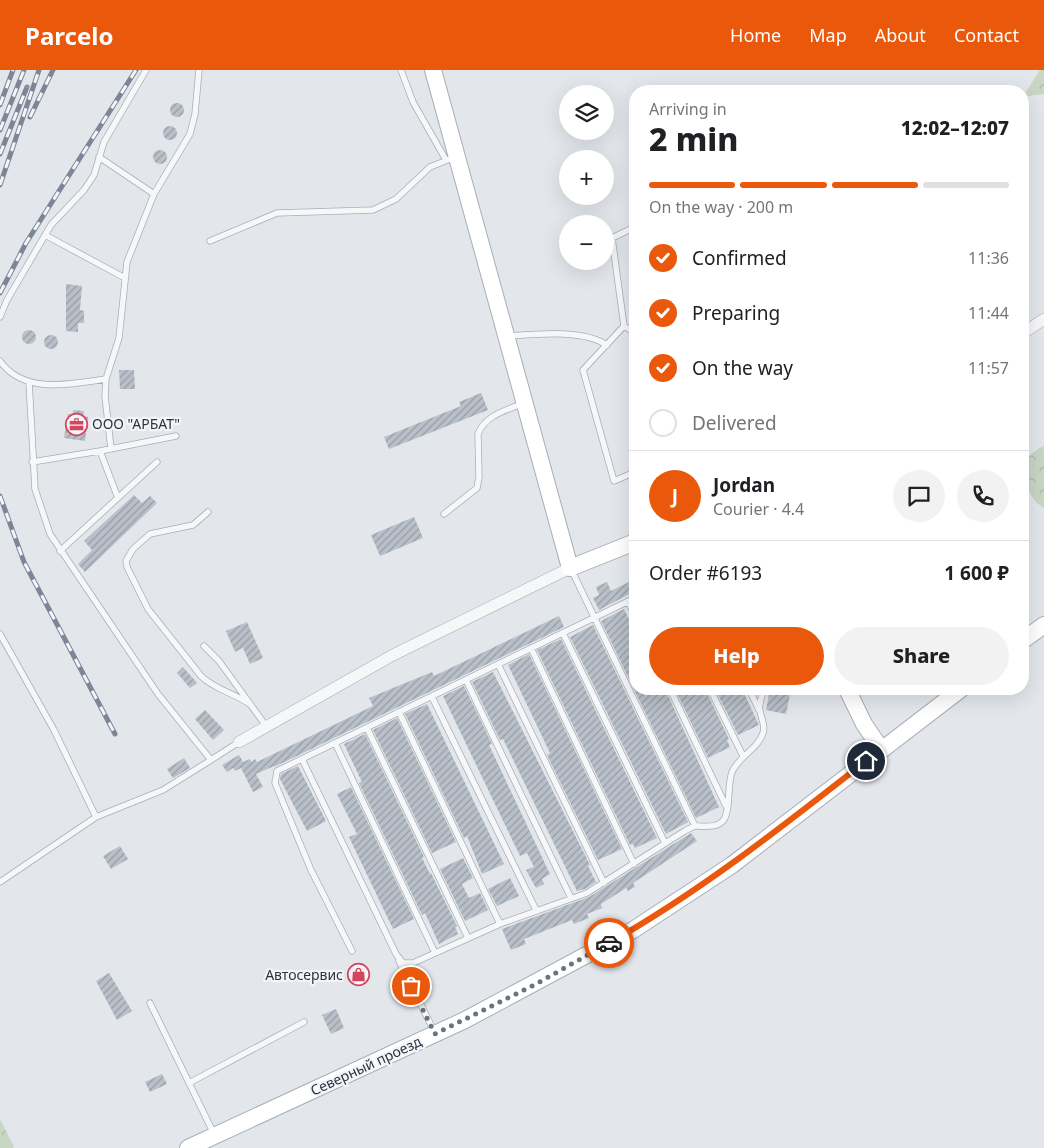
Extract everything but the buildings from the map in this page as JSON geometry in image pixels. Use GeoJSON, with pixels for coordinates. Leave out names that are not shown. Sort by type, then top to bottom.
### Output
{"type":"FeatureCollection","features":[{"type":"Feature","properties":{"kind":"street"},"geometry":{"type":"LineString","coordinates":[[433,70],[451,158],[505,336],[570,568]]}},
{"type":"Feature","properties":{"kind":"street"},"geometry":{"type":"LineString","coordinates":[[1029,329],[1044,319]]}},
{"type":"Feature","properties":{"kind":"street"},"geometry":{"type":"LineString","coordinates":[[239,742],[393,655],[570,568],[629,544]]}},
{"type":"Feature","properties":{"kind":"street"},"geometry":{"type":"LineString","coordinates":[[1029,637],[1044,625]]}},
{"type":"Feature","properties":{"kind":"street"},"geometry":{"type":"LineString","coordinates":[[850,695],[864,724],[881,749]]}},
{"type":"Feature","properties":{"kind":"street","name":"Северный проезд"},"geometry":{"type":"LineString","coordinates":[[188,1148],[435,1034],[551,975],[673,905],[732,864],[953,695]]}},
{"type":"Feature","properties":{"kind":"lane"},"geometry":{"type":"LineString","coordinates":[[0,317],[7,300],[45,235],[84,190],[94,175],[99,157],[112,126],[146,70]]}},
{"type":"Feature","properties":{"kind":"lane"},"geometry":{"type":"LineString","coordinates":[[111,449],[105,396],[106,379],[119,338],[127,262],[154,194],[190,134],[195,114],[199,70]]}},
{"type":"Feature","properties":{"kind":"lane"},"geometry":{"type":"LineString","coordinates":[[210,241],[277,213],[363,212],[373,210],[396,199],[430,167],[451,158],[413,102],[401,70]]}},
{"type":"Feature","properties":{"kind":"lane"},"geometry":{"type":"LineString","coordinates":[[99,157],[154,194]]}},
{"type":"Feature","properties":{"kind":"lane"},"geometry":{"type":"LineString","coordinates":[[629,230],[612,238],[624,326],[583,370],[614,482],[629,475]]}},
{"type":"Feature","properties":{"kind":"lane"},"geometry":{"type":"LineString","coordinates":[[45,235],[125,278]]}},
{"type":"Feature","properties":{"kind":"lane"},"geometry":{"type":"LineString","coordinates":[[624,326],[629,329]]}},
{"type":"Feature","properties":{"kind":"lane"},"geometry":{"type":"LineString","coordinates":[[505,336],[544,334],[595,337],[607,345]]}},
{"type":"Feature","properties":{"kind":"lane"},"geometry":{"type":"LineString","coordinates":[[0,361],[6,369],[29,382],[62,386],[106,379]]}},
{"type":"Feature","properties":{"kind":"lane"},"geometry":{"type":"LineString","coordinates":[[29,382],[32,462],[35,489],[44,522],[60,551],[171,712],[211,760]]}},
{"type":"Feature","properties":{"kind":"lane"},"geometry":{"type":"LineString","coordinates":[[444,514],[476,488],[479,477],[478,434],[480,428],[491,417],[524,403]]}},
{"type":"Feature","properties":{"kind":"lane"},"geometry":{"type":"LineString","coordinates":[[32,462],[176,436]]}},
{"type":"Feature","properties":{"kind":"lane"},"geometry":{"type":"LineString","coordinates":[[100,451],[118,498]]}},
{"type":"Feature","properties":{"kind":"lane"},"geometry":{"type":"LineString","coordinates":[[60,551],[157,462]]}},
{"type":"Feature","properties":{"kind":"lane"},"geometry":{"type":"LineString","coordinates":[[208,512],[193,525],[150,534],[128,555],[127,567],[148,609],[201,676],[212,685],[234,693],[250,705]]}},
{"type":"Feature","properties":{"kind":"lane"},"geometry":{"type":"LineString","coordinates":[[570,568],[629,689]]}},
{"type":"Feature","properties":{"kind":"lane"},"geometry":{"type":"LineString","coordinates":[[352,951],[311,870],[275,783],[277,771],[628,601]]}},
{"type":"Feature","properties":{"kind":"lane"},"geometry":{"type":"LineString","coordinates":[[563,633],[665,844]]}},
{"type":"Feature","properties":{"kind":"lane"},"geometry":{"type":"LineString","coordinates":[[0,634],[54,730],[96,817]]}},
{"type":"Feature","properties":{"kind":"lane"},"geometry":{"type":"LineString","coordinates":[[204,646],[219,661],[266,726]]}},
{"type":"Feature","properties":{"kind":"lane"},"geometry":{"type":"LineString","coordinates":[[531,648],[634,864]]}},
{"type":"Feature","properties":{"kind":"lane"},"geometry":{"type":"LineString","coordinates":[[498,664],[604,883]]}},
{"type":"Feature","properties":{"kind":"lane"},"geometry":{"type":"LineString","coordinates":[[466,680],[571,898]]}},
{"type":"Feature","properties":{"kind":"lane"},"geometry":{"type":"LineString","coordinates":[[632,695],[696,826]]}},
{"type":"Feature","properties":{"kind":"lane"},"geometry":{"type":"LineString","coordinates":[[673,695],[727,808]]}},
{"type":"Feature","properties":{"kind":"lane"},"geometry":{"type":"LineString","coordinates":[[713,695],[743,756]]}},
{"type":"Feature","properties":{"kind":"lane"},"geometry":{"type":"LineString","coordinates":[[396,954],[407,964],[435,953],[500,924],[571,898],[604,883],[696,826],[705,827],[718,824],[725,817],[730,778],[743,756],[757,743],[764,731],[764,721],[752,695]]}},
{"type":"Feature","properties":{"kind":"lane"},"geometry":{"type":"LineString","coordinates":[[759,710],[763,695]]}},
{"type":"Feature","properties":{"kind":"lane"},"geometry":{"type":"LineString","coordinates":[[432,696],[536,910]]}},
{"type":"Feature","properties":{"kind":"lane"},"geometry":{"type":"LineString","coordinates":[[399,712],[500,924]]}},
{"type":"Feature","properties":{"kind":"lane"},"geometry":{"type":"LineString","coordinates":[[367,728],[468,938]]}},
{"type":"Feature","properties":{"kind":"lane"},"geometry":{"type":"LineString","coordinates":[[0,882],[96,817],[164,790],[239,742]]}},
{"type":"Feature","properties":{"kind":"lane"},"geometry":{"type":"LineString","coordinates":[[334,744],[435,953]]}},
{"type":"Feature","properties":{"kind":"lane"},"geometry":{"type":"LineString","coordinates":[[302,760],[435,1034]]}},
{"type":"Feature","properties":{"kind":"lane"},"geometry":{"type":"LineString","coordinates":[[150,1003],[215,1136]]}},
{"type":"Feature","properties":{"kind":"lane"},"geometry":{"type":"LineString","coordinates":[[189,1083],[304,1022]]}},
{"type":"Feature","properties":{"kind":"green space"},"geometry":{"type":"Polygon","coordinates":[[[1040,70],[1044,70],[1044,94],[1029,96],[1029,87],[1040,70]]]}},
{"type":"Feature","properties":{"kind":"green space"},"geometry":{"type":"Polygon","coordinates":[[[1044,446],[1044,508],[1038,504],[1029,490],[1029,457],[1044,446]]]}},
{"type":"Feature","properties":{"kind":"green space"},"geometry":{"type":"Polygon","coordinates":[[[0,1119],[14,1147],[13,1148],[0,1148],[0,1119]]]}},
{"type":"Feature","properties":{"kind":"railway"},"geometry":{"type":"LineString","coordinates":[[0,105],[13,70]]}},
{"type":"Feature","properties":{"kind":"railway"},"geometry":{"type":"LineString","coordinates":[[0,130],[24,70]]}},
{"type":"Feature","properties":{"kind":"railway"},"geometry":{"type":"LineString","coordinates":[[0,185],[39,70]]}},
{"type":"Feature","properties":{"kind":"railway"},"geometry":{"type":"LineString","coordinates":[[30,117],[53,70]]}},
{"type":"Feature","properties":{"kind":"railway"},"geometry":{"type":"LineString","coordinates":[[0,293],[26,243],[136,70]]}},
{"type":"Feature","properties":{"kind":"railway"},"geometry":{"type":"LineString","coordinates":[[0,154],[27,87]]}},
{"type":"Feature","properties":{"kind":"railway"},"geometry":{"type":"LineString","coordinates":[[0,496],[24,562],[115,734]]}},
{"type":"Feature","properties":{"kind":"way so far"},"geometry":{"type":"LineString","coordinates":[[411,986],[435,1034],[536,984],[609,943]]}},
{"type":"Feature","properties":{"kind":"place","name":"ООО \"АРБАТ\""},"geometry":{"type":"Point","coordinates":[76,424]}},
{"type":"Feature","properties":{"kind":"place","name":"Автосервис"},"geometry":{"type":"Point","coordinates":[359,975]}},
{"type":"Feature","properties":{"kind":"route"},"geometry":{"type":"LineString","coordinates":[[609,943],[701,887],[866,761]]}}]}
